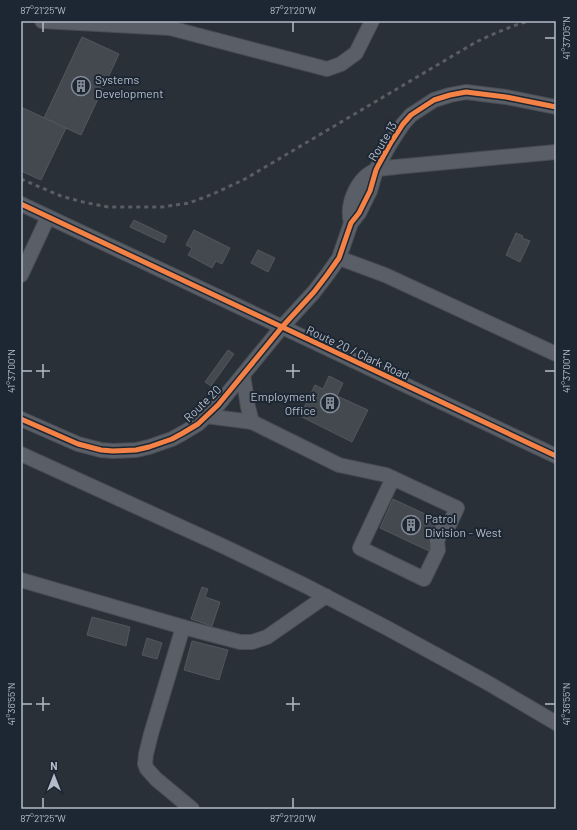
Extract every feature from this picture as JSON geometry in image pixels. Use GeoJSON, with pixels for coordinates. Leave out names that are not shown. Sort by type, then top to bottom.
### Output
{"type":"FeatureCollection","features":[{"type":"Feature","properties":{"kind":"street"},"geometry":{"type":"LineString","coordinates":[[42,21],[170,28],[327,69],[342,64],[356,53],[372,21]]}},
{"type":"Feature","properties":{"kind":"street","name":"Route 13"},"geometry":{"type":"LineString","coordinates":[[282,327],[314,292],[339,258],[351,223],[349,210],[356,189],[364,179],[376,170],[390,144],[403,124],[411,115],[434,100],[466,92],[506,97],[556,107]]}},
{"type":"Feature","properties":{"kind":"street","name":"Route 13"},"geometry":{"type":"LineString","coordinates":[[376,170],[556,152]]}},
{"type":"Feature","properties":{"kind":"street","name":"Route 20 / Clark Road"},"geometry":{"type":"LineString","coordinates":[[21,204],[556,456]]}},
{"type":"Feature","properties":{"kind":"street"},"geometry":{"type":"LineString","coordinates":[[21,275],[48,217]]}},
{"type":"Feature","properties":{"kind":"street"},"geometry":{"type":"LineString","coordinates":[[339,258],[385,275],[556,354]]}},
{"type":"Feature","properties":{"kind":"street","name":"Route 20"},"geometry":{"type":"LineString","coordinates":[[21,419],[78,444],[101,450],[136,450],[162,444],[198,424],[218,405],[282,327]]}},
{"type":"Feature","properties":{"kind":"street"},"geometry":{"type":"LineString","coordinates":[[243,375],[252,422]]}},
{"type":"Feature","properties":{"kind":"street"},"geometry":{"type":"LineString","coordinates":[[206,416],[252,422],[339,465],[386,475],[457,508],[449,524],[444,526],[442,529],[437,541],[438,550],[424,579],[360,548],[392,478]]}},
{"type":"Feature","properties":{"kind":"street"},"geometry":{"type":"LineString","coordinates":[[21,454],[260,563],[326,596],[488,683],[556,723]]}},
{"type":"Feature","properties":{"kind":"street"},"geometry":{"type":"LineString","coordinates":[[21,580],[240,642],[252,642],[267,637],[326,596]]}},
{"type":"Feature","properties":{"kind":"street"},"geometry":{"type":"LineString","coordinates":[[183,627],[151,734],[145,764],[156,780],[192,809]]}},
{"type":"Feature","properties":{"kind":"building","name":"Systems Development"},"geometry":{"type":"Polygon","coordinates":[[[82,37],[119,54],[81,135],[44,118],[82,37]]]}},
{"type":"Feature","properties":{"kind":"building"},"geometry":{"type":"Polygon","coordinates":[[[21,107],[66,128],[41,180],[21,171],[21,107]]]}},
{"type":"Feature","properties":{"kind":"building"},"geometry":{"type":"Polygon","coordinates":[[[134,220],[167,236],[164,243],[130,227],[134,220]]]}},
{"type":"Feature","properties":{"kind":"building"},"geometry":{"type":"Polygon","coordinates":[[[194,230],[230,248],[222,264],[216,261],[212,268],[188,255],[192,248],[186,245],[194,230]]]}},
{"type":"Feature","properties":{"kind":"building"},"geometry":{"type":"Polygon","coordinates":[[[516,233],[523,236],[522,238],[530,241],[520,262],[506,255],[516,233]]]}},
{"type":"Feature","properties":{"kind":"building"},"geometry":{"type":"Polygon","coordinates":[[[258,250],[275,258],[268,272],[251,263],[258,250]]]}},
{"type":"Feature","properties":{"kind":"building"},"geometry":{"type":"Polygon","coordinates":[[[228,350],[234,354],[211,386],[205,382],[228,350]]]}},
{"type":"Feature","properties":{"kind":"building","name":"Employment Office"},"geometry":{"type":"Polygon","coordinates":[[[329,376],[343,383],[337,396],[368,410],[352,442],[300,416],[315,385],[323,389],[329,376]]]}},
{"type":"Feature","properties":{"kind":"building","name":"Patrol Division - West"},"geometry":{"type":"Polygon","coordinates":[[[393,499],[442,522],[429,551],[380,528],[393,499]]]}},
{"type":"Feature","properties":{"kind":"building"},"geometry":{"type":"Polygon","coordinates":[[[202,587],[208,589],[205,597],[220,602],[212,626],[191,619],[202,587]]]}},
{"type":"Feature","properties":{"kind":"building"},"geometry":{"type":"Polygon","coordinates":[[[92,617],[130,627],[126,646],[87,635],[92,617]]]}},
{"type":"Feature","properties":{"kind":"building"},"geometry":{"type":"Polygon","coordinates":[[[147,638],[162,643],[157,659],[142,655],[147,638]]]}},
{"type":"Feature","properties":{"kind":"building"},"geometry":{"type":"Polygon","coordinates":[[[192,641],[228,650],[219,680],[184,670],[192,641]]]}},
{"type":"Feature","properties":{"kind":"railway"},"geometry":{"type":"LineString","coordinates":[[21,179],[61,196],[108,207],[162,207],[189,203],[245,179],[476,42],[502,30],[529,21]]}},
{"type":"Feature","properties":{"kind":"cycle path"},"geometry":{"type":"LineString","coordinates":[[21,419],[78,444],[101,450],[136,450],[172,439],[183,433],[198,424],[218,405],[327,275],[339,258],[351,223],[359,213],[370,191],[379,164],[403,124],[411,115],[434,100],[466,92],[506,97],[556,107]]}},
{"type":"Feature","properties":{"kind":"cycle path"},"geometry":{"type":"LineString","coordinates":[[21,204],[556,456]]}},
{"type":"Feature","properties":{"kind":"place","name":"Systems Development"},"geometry":{"type":"Point","coordinates":[81,86]}},
{"type":"Feature","properties":{"kind":"place","name":"Employment Office"},"geometry":{"type":"Point","coordinates":[330,403]}},
{"type":"Feature","properties":{"kind":"place","name":"Patrol Division - West"},"geometry":{"type":"Point","coordinates":[411,525]}}]}
